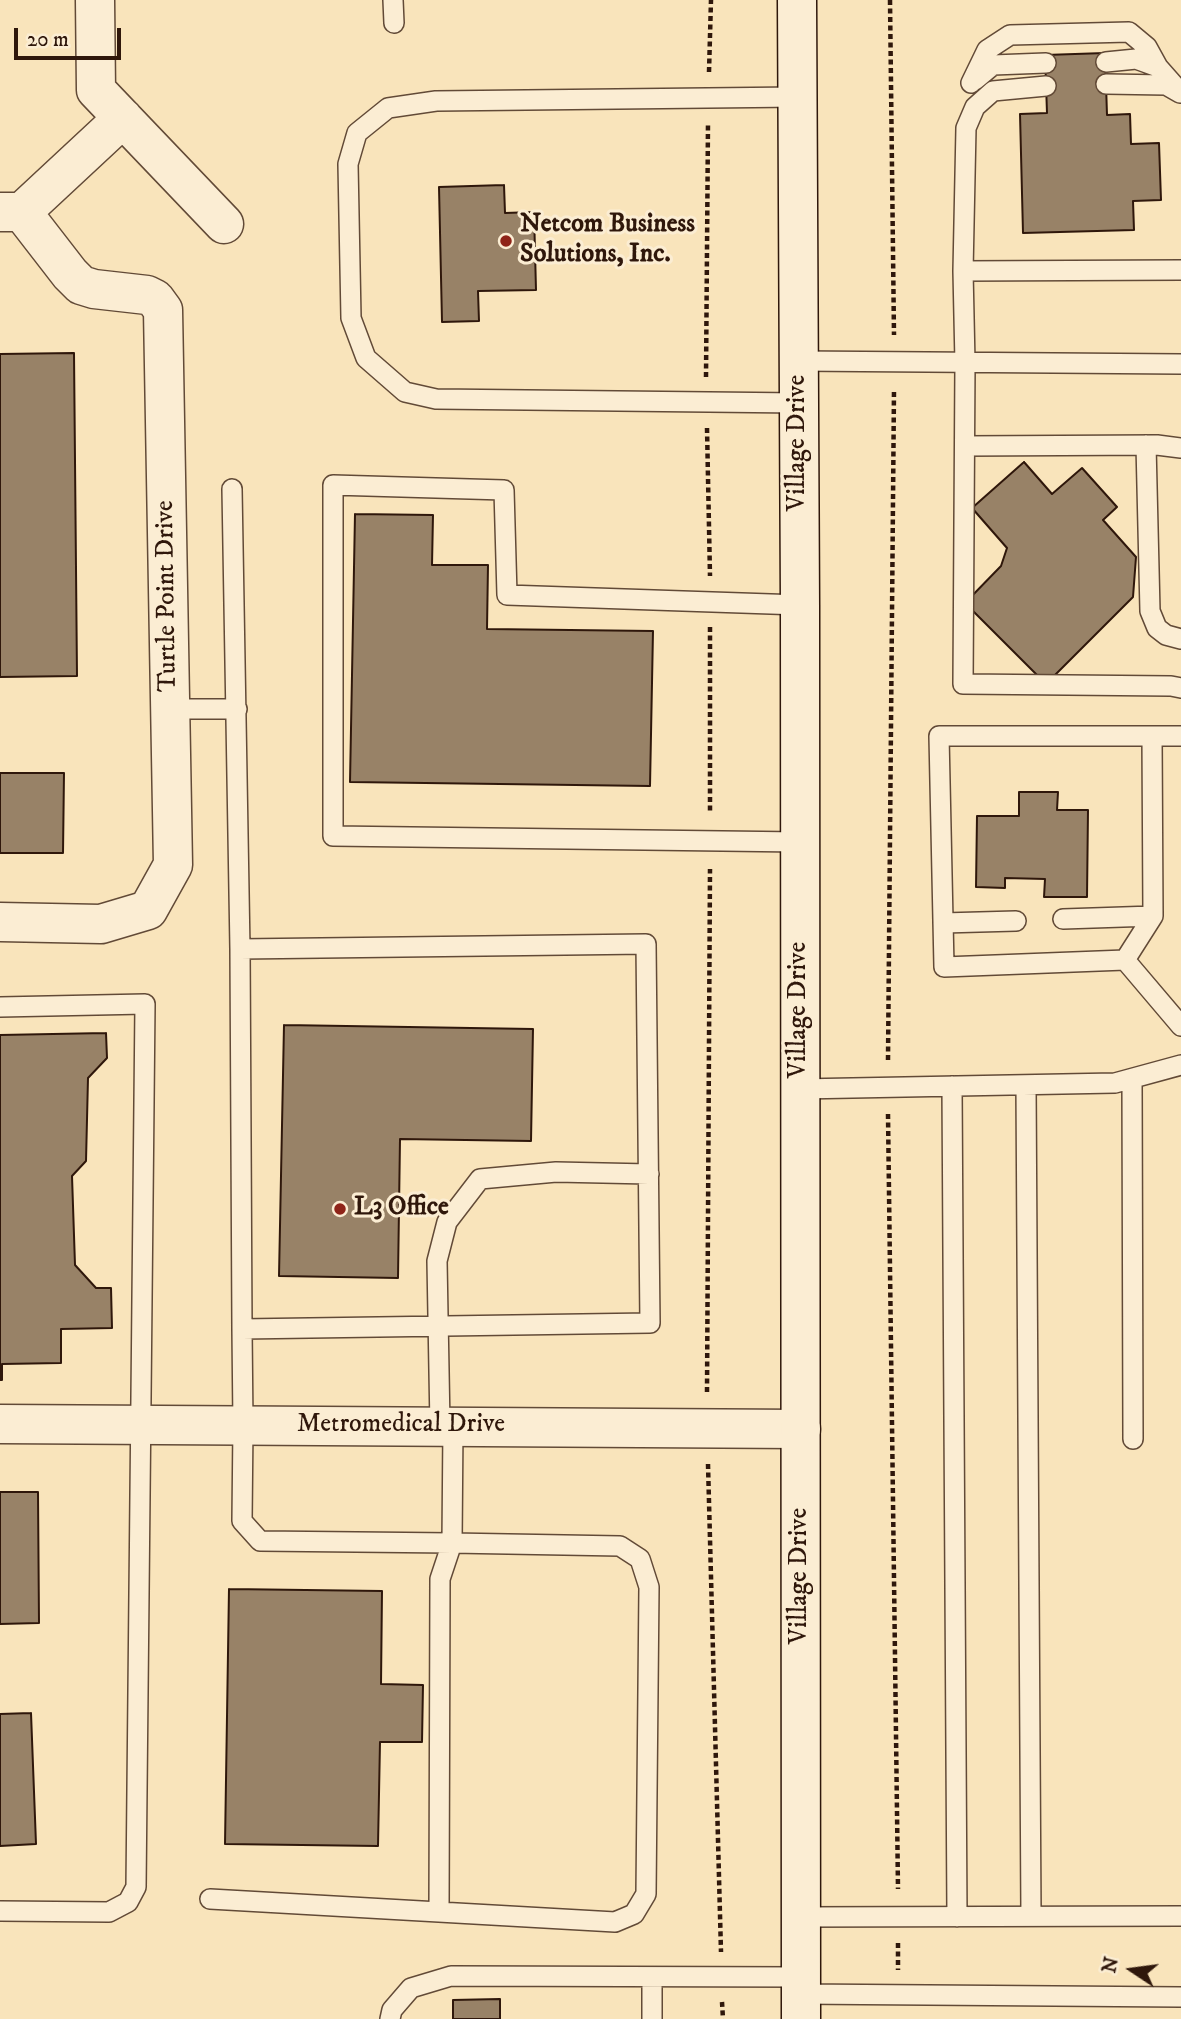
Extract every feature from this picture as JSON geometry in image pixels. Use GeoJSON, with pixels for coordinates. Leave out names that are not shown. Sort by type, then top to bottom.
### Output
{"type":"FeatureCollection","features":[{"type":"Feature","properties":{"kind":"street"},"geometry":{"type":"LineString","coordinates":[[95,0],[96,90],[224,224]]}},
{"type":"Feature","properties":{"kind":"street","name":"Village Drive"},"geometry":{"type":"LineString","coordinates":[[797,0],[800,1997]]}},
{"type":"Feature","properties":{"kind":"street","name":"Turtle Point Drive"},"geometry":{"type":"LineString","coordinates":[[0,922],[102,924],[148,910],[173,865],[163,310],[155,299],[147,295],[80,285],[11,212],[123,118]]}},
{"type":"Feature","properties":{"kind":"street","name":"Metromedical Drive"},"geometry":{"type":"LineString","coordinates":[[0,1424],[801,1429]]}},
{"type":"Feature","properties":{"kind":"lane"},"geometry":{"type":"LineString","coordinates":[[393,0],[394,23]]}},
{"type":"Feature","properties":{"kind":"lane"},"geometry":{"type":"LineString","coordinates":[[1181,93],[1158,67],[1147,47],[1129,32],[1010,35],[987,50],[971,83],[965,132],[963,684],[1181,688]]}},
{"type":"Feature","properties":{"kind":"lane"},"geometry":{"type":"LineString","coordinates":[[1106,62],[1136,59],[1158,67]]}},
{"type":"Feature","properties":{"kind":"lane"},"geometry":{"type":"LineString","coordinates":[[971,83],[993,65],[1046,63]]}},
{"type":"Feature","properties":{"kind":"lane"},"geometry":{"type":"LineString","coordinates":[[1106,84],[1166,85],[1181,93]]}},
{"type":"Feature","properties":{"kind":"lane"},"geometry":{"type":"LineString","coordinates":[[965,132],[975,107],[993,91],[1046,86]]}},
{"type":"Feature","properties":{"kind":"lane"},"geometry":{"type":"LineString","coordinates":[[798,97],[436,101],[388,108],[357,133],[348,164],[351,318],[366,358],[405,391],[436,399],[799,404]]}},
{"type":"Feature","properties":{"kind":"lane"},"geometry":{"type":"LineString","coordinates":[[964,271],[1181,270]]}},
{"type":"Feature","properties":{"kind":"lane"},"geometry":{"type":"LineString","coordinates":[[799,361],[1181,364]]}},
{"type":"Feature","properties":{"kind":"lane"},"geometry":{"type":"LineString","coordinates":[[965,446],[1146,445],[1181,448]]}},
{"type":"Feature","properties":{"kind":"lane"},"geometry":{"type":"LineString","coordinates":[[1146,445],[1150,611],[1157,628],[1166,635],[1181,639]]}},
{"type":"Feature","properties":{"kind":"lane"},"geometry":{"type":"LineString","coordinates":[[800,605],[507,595],[505,490],[333,485],[333,836],[800,842]]}},
{"type":"Feature","properties":{"kind":"lane"},"geometry":{"type":"LineString","coordinates":[[210,1899],[615,1922],[634,1914],[646,1894],[649,1587],[640,1559],[620,1546],[260,1541],[242,1521],[240,949],[233,489]]}},
{"type":"Feature","properties":{"kind":"lane"},"geometry":{"type":"LineString","coordinates":[[171,709],[237,709]]}},
{"type":"Feature","properties":{"kind":"lane"},"geometry":{"type":"LineString","coordinates":[[1125,960],[944,967],[939,736],[1181,736]]}},
{"type":"Feature","properties":{"kind":"lane"},"geometry":{"type":"LineString","coordinates":[[1125,960],[1153,916],[1152,736]]}},
{"type":"Feature","properties":{"kind":"lane"},"geometry":{"type":"LineString","coordinates":[[1063,919],[1153,916]]}},
{"type":"Feature","properties":{"kind":"lane"},"geometry":{"type":"LineString","coordinates":[[943,923],[1016,921]]}},
{"type":"Feature","properties":{"kind":"lane"},"geometry":{"type":"LineString","coordinates":[[240,949],[646,944],[650,1324],[242,1329]]}},
{"type":"Feature","properties":{"kind":"lane"},"geometry":{"type":"LineString","coordinates":[[1125,960],[1181,1026]]}},
{"type":"Feature","properties":{"kind":"lane"},"geometry":{"type":"LineString","coordinates":[[0,1007],[145,1004],[136,1887],[128,1902],[109,1912],[0,1911]]}},
{"type":"Feature","properties":{"kind":"lane"},"geometry":{"type":"LineString","coordinates":[[800,1089],[1115,1083],[1181,1065]]}},
{"type":"Feature","properties":{"kind":"lane"},"geometry":{"type":"LineString","coordinates":[[1132,1079],[1133,1439]]}},
{"type":"Feature","properties":{"kind":"lane"},"geometry":{"type":"LineString","coordinates":[[1026,1085],[1031,1916]]}},
{"type":"Feature","properties":{"kind":"lane"},"geometry":{"type":"LineString","coordinates":[[952,1086],[957,1917]]}},
{"type":"Feature","properties":{"kind":"lane"},"geometry":{"type":"LineString","coordinates":[[439,1912],[440,1579],[452,1544],[436,1261],[447,1222],[480,1179],[556,1172],[649,1174]]}},
{"type":"Feature","properties":{"kind":"lane"},"geometry":{"type":"LineString","coordinates":[[800,1917],[1181,1916]]}},
{"type":"Feature","properties":{"kind":"lane"},"geometry":{"type":"LineString","coordinates":[[390,2019],[392,2010],[411,1988],[451,1976],[722,1977],[800,1997],[1181,1997]]}},
{"type":"Feature","properties":{"kind":"lane"},"geometry":{"type":"LineString","coordinates":[[652,1977],[652,2019]]}},
{"type":"Feature","properties":{"kind":"path"},"geometry":{"type":"LineString","coordinates":[[711,0],[706,402],[710,601],[707,1428],[723,2019]]}},
{"type":"Feature","properties":{"kind":"path"},"geometry":{"type":"LineString","coordinates":[[890,0],[894,362],[888,1088],[898,1995]]}},
{"type":"Feature","properties":{"kind":"building"},"geometry":{"type":"Polygon","coordinates":[[[1105,53],[1107,115],[1130,114],[1131,144],[1159,143],[1161,200],[1133,201],[1134,230],[1023,233],[1020,114],[1047,113],[1045,55],[1105,53]]]}},
{"type":"Feature","properties":{"kind":"building"},"geometry":{"type":"Polygon","coordinates":[[[504,185],[505,213],[534,212],[536,290],[478,291],[479,321],[442,322],[439,187],[504,185]]]}},
{"type":"Feature","properties":{"kind":"building"},"geometry":{"type":"Polygon","coordinates":[[[74,353],[77,676],[0,677],[0,354],[74,353]]]}},
{"type":"Feature","properties":{"kind":"building"},"geometry":{"type":"Polygon","coordinates":[[[1024,462],[1052,494],[1082,468],[1117,507],[1103,520],[1136,557],[1133,597],[1046,684],[965,603],[1001,566],[1007,548],[972,508],[1024,462]]]}},
{"type":"Feature","properties":{"kind":"building"},"geometry":{"type":"Polygon","coordinates":[[[355,514],[433,515],[432,565],[488,565],[487,629],[653,631],[650,786],[350,782],[355,514]]]}},
{"type":"Feature","properties":{"kind":"building"},"geometry":{"type":"Polygon","coordinates":[[[0,773],[64,773],[63,853],[0,853],[0,773]]]}},
{"type":"Feature","properties":{"kind":"building"},"geometry":{"type":"Polygon","coordinates":[[[1019,792],[1058,792],[1057,810],[1088,810],[1087,897],[1044,897],[1045,879],[1005,878],[1005,888],[976,887],[977,816],[1019,816],[1019,792]]]}},
{"type":"Feature","properties":{"kind":"building","name":"L3 Office"},"geometry":{"type":"Polygon","coordinates":[[[284,1025],[533,1029],[531,1141],[400,1139],[398,1278],[279,1276],[284,1025]]]}},
{"type":"Feature","properties":{"kind":"building"},"geometry":{"type":"Polygon","coordinates":[[[106,1033],[107,1058],[88,1078],[86,1161],[72,1176],[75,1265],[96,1288],[111,1288],[112,1328],[61,1329],[61,1363],[2,1364],[0,1380],[0,1035],[106,1033]]]}},
{"type":"Feature","properties":{"kind":"building"},"geometry":{"type":"Polygon","coordinates":[[[0,1492],[38,1492],[39,1623],[0,1624],[0,1492]]]}},
{"type":"Feature","properties":{"kind":"building"},"geometry":{"type":"Polygon","coordinates":[[[229,1589],[382,1591],[381,1684],[423,1685],[422,1742],[380,1742],[378,1846],[225,1844],[229,1589]]]}},
{"type":"Feature","properties":{"kind":"building"},"geometry":{"type":"Polygon","coordinates":[[[31,1713],[36,1844],[0,1846],[0,1714],[31,1713]]]}},
{"type":"Feature","properties":{"kind":"building"},"geometry":{"type":"Polygon","coordinates":[[[500,1999],[500,2019],[453,2019],[453,2000],[500,1999]]]}},
{"type":"Feature","properties":{"kind":"place","name":"Netcom Business Solutions, Inc."},"geometry":{"type":"Point","coordinates":[506,241]}},
{"type":"Feature","properties":{"kind":"place","name":"L3 Office"},"geometry":{"type":"Point","coordinates":[340,1209]}}]}
